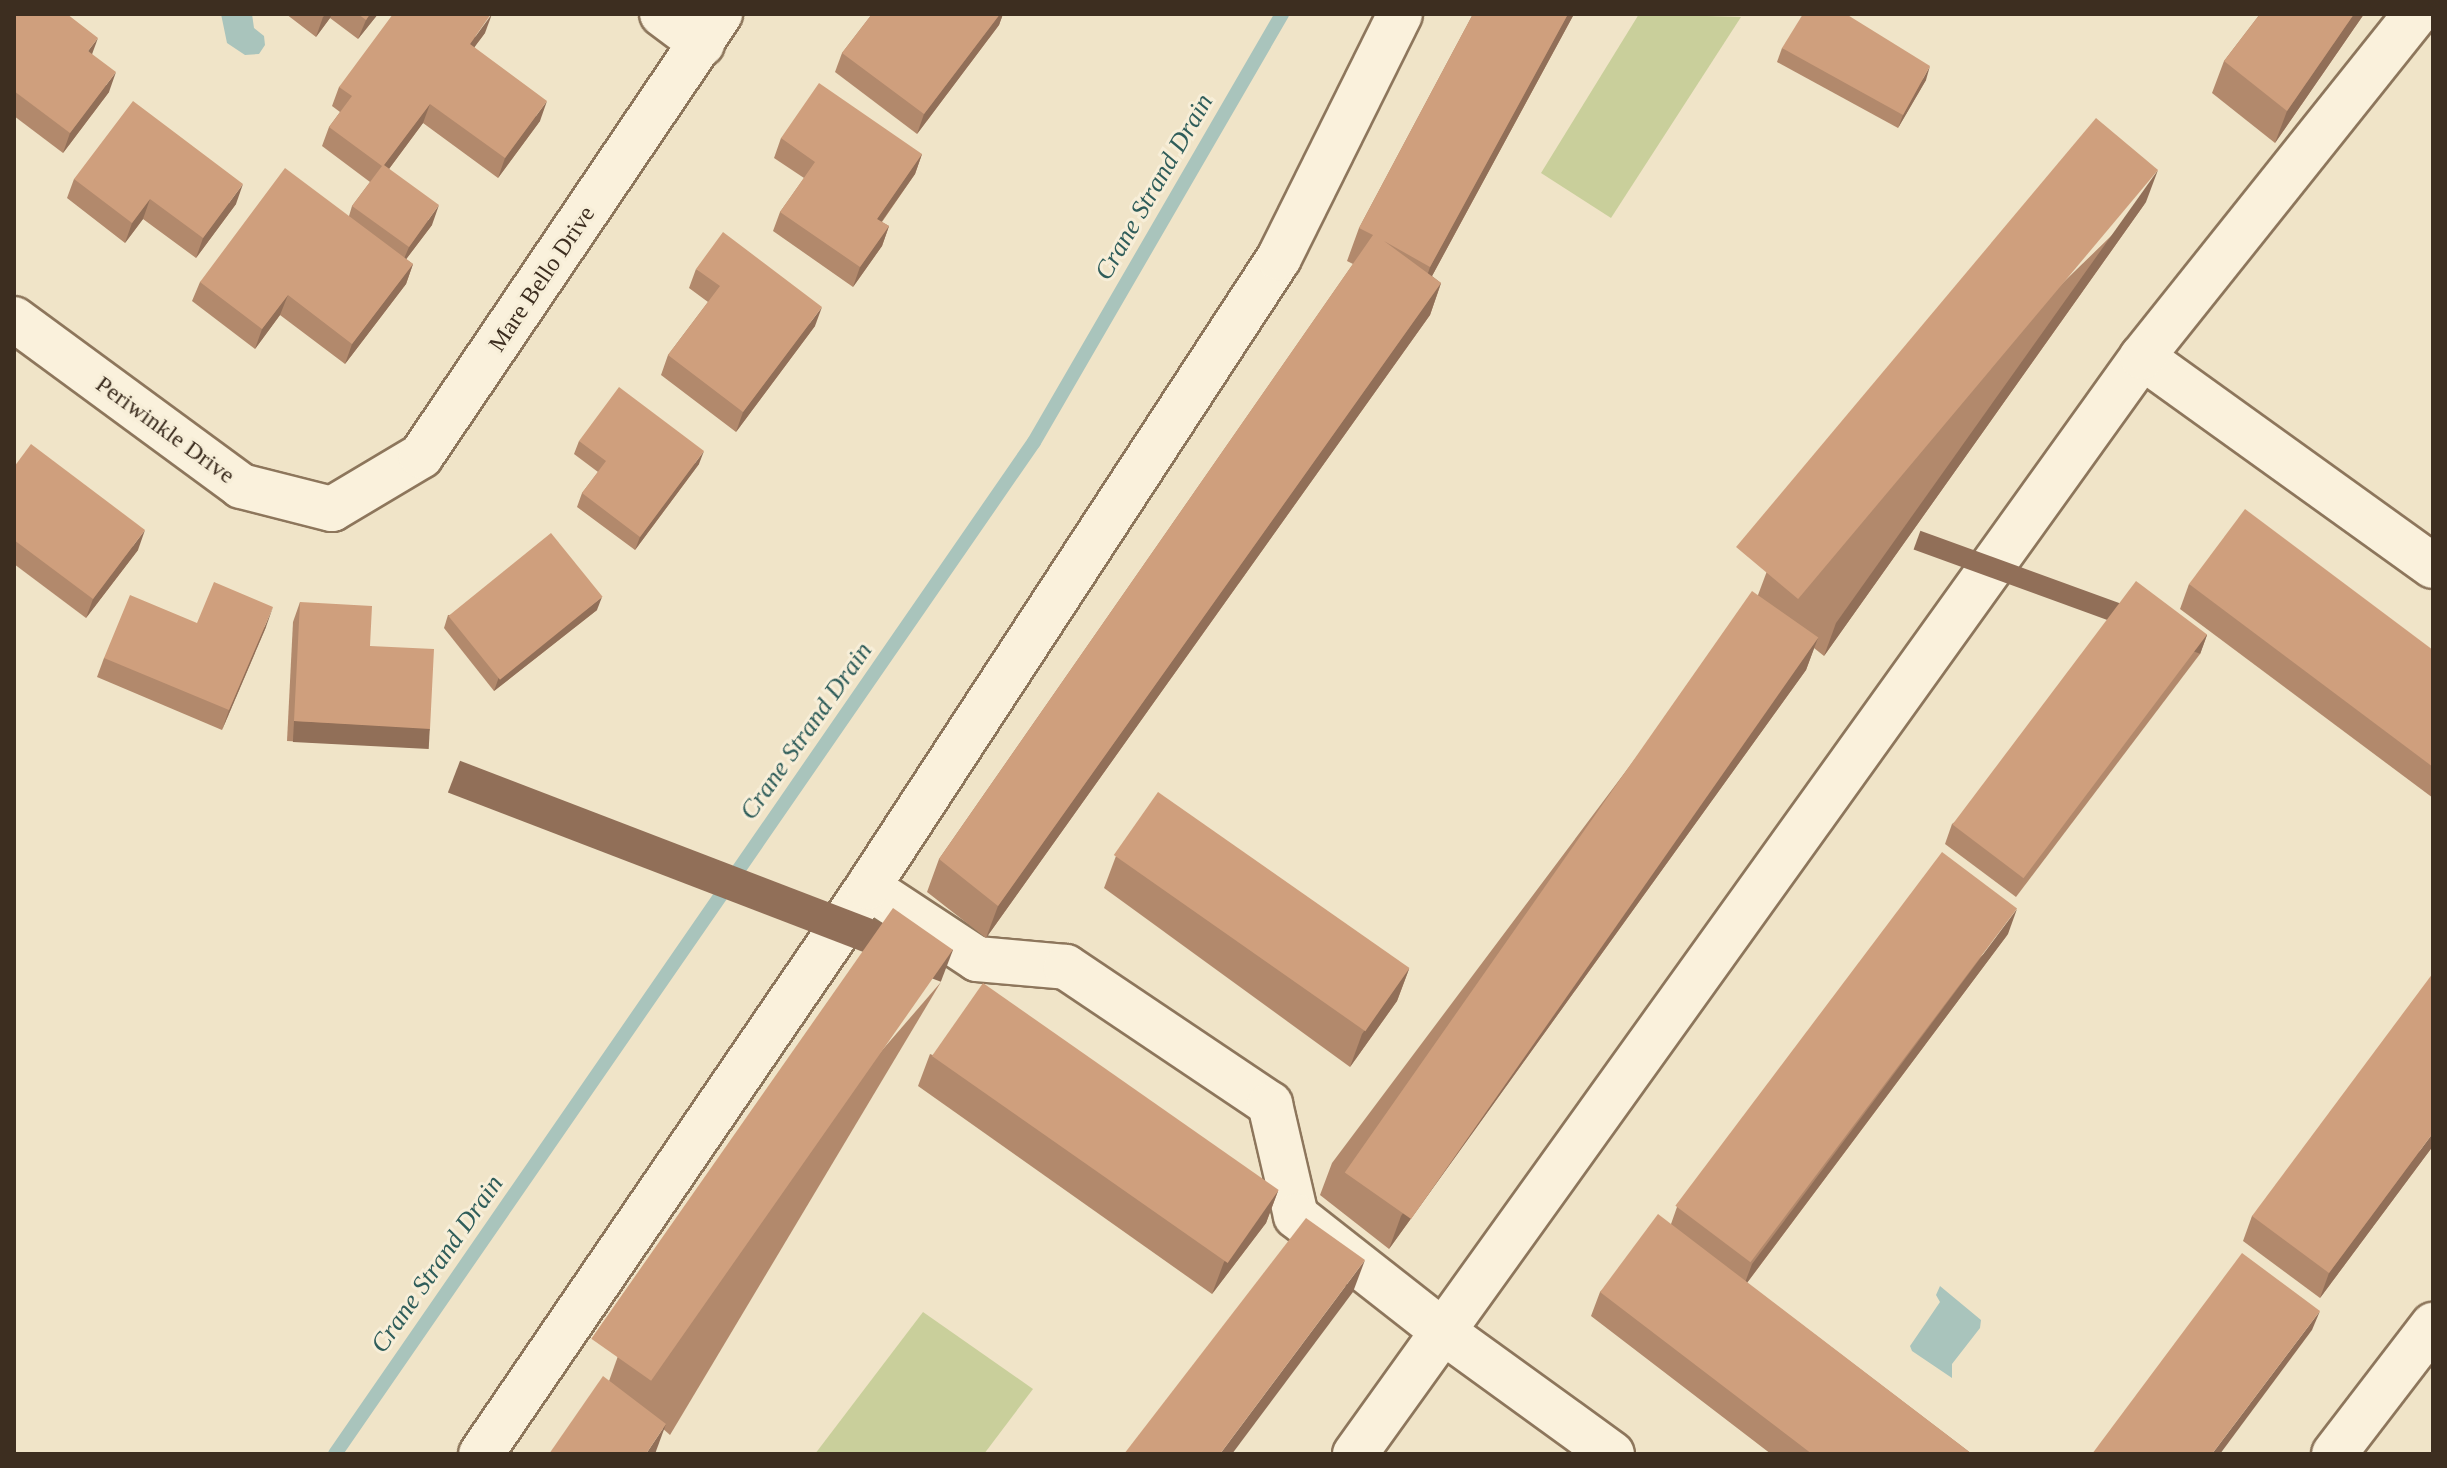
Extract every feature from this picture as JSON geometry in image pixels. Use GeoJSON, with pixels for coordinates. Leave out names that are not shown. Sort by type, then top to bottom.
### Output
{"type":"FeatureCollection","features":[{"type":"Feature","properties":{"kind":"street"},"geometry":{"type":"LineString","coordinates":[[662,14],[711,29]]}},
{"type":"Feature","properties":{"kind":"street"},"geometry":{"type":"LineString","coordinates":[[481,1454],[868,887],[1279,258],[1400,14]]}},
{"type":"Feature","properties":{"kind":"street"},"geometry":{"type":"LineString","coordinates":[[1355,1454],[1445,1333],[2142,357],[2416,14]]}},
{"type":"Feature","properties":{"kind":"street","name":"Mare Bello Drive"},"geometry":{"type":"LineString","coordinates":[[332,509],[421,456],[711,29]]}},
{"type":"Feature","properties":{"kind":"street","name":"Periwinkle Drive"},"geometry":{"type":"LineString","coordinates":[[14,319],[241,486],[332,509]]}},
{"type":"Feature","properties":{"kind":"street"},"geometry":{"type":"LineString","coordinates":[[2142,357],[2433,566]]}},
{"type":"Feature","properties":{"kind":"street"},"geometry":{"type":"LineString","coordinates":[[868,887],[977,959],[1066,967],[1270,1104],[1296,1216],[1445,1333],[1612,1454]]}},
{"type":"Feature","properties":{"kind":"street"},"geometry":{"type":"LineString","coordinates":[[2334,1454],[2433,1325]]}},
{"type":"Feature","properties":{"kind":"green space"},"geometry":{"type":"Polygon","coordinates":[[[1639,14],[1741,17],[1611,218],[1541,173],[1639,14]]]}},
{"type":"Feature","properties":{"kind":"green space"},"geometry":{"type":"Polygon","coordinates":[[[923,1312],[1033,1389],[984,1454],[815,1454],[923,1312]]]}},
{"type":"Feature","properties":{"kind":"water"},"geometry":{"type":"Polygon","coordinates":[[[221,14],[252,14],[254,28],[264,36],[265,45],[259,54],[245,55],[227,43],[221,14]]]}},
{"type":"Feature","properties":{"kind":"water"},"geometry":{"type":"Polygon","coordinates":[[[1940,1286],[1981,1320],[1980,1328],[1952,1364],[1952,1378],[1912,1351],[1910,1346],[1940,1302],[1936,1295],[1940,1286]]]}},
{"type":"Feature","properties":{"kind":"building"},"geometry":{"type":"Polygon","coordinates":[[[17,14],[67,14],[98,38],[88,51],[116,72],[70,133],[14,91],[14,18],[17,14]]]}},
{"type":"Feature","properties":{"kind":"building"},"geometry":{"type":"Polygon","coordinates":[[[393,14],[491,14],[470,44],[547,101],[505,158],[430,104],[384,165],[439,205],[409,247],[352,206],[382,166],[329,127],[352,96],[339,87],[393,14]]]}},
{"type":"Feature","properties":{"kind":"building"},"geometry":{"type":"Polygon","coordinates":[[[872,14],[1000,14],[924,114],[842,53],[872,14]]]}},
{"type":"Feature","properties":{"kind":"building"},"geometry":{"type":"Polygon","coordinates":[[[1473,14],[1568,14],[1430,267],[1384,241],[1441,283],[998,906],[939,859],[1373,235],[1359,228],[1473,14]]]}},
{"type":"Feature","properties":{"kind":"building"},"geometry":{"type":"Polygon","coordinates":[[[1803,14],[1846,14],[1930,66],[1903,115],[1782,48],[1803,14]]]}},
{"type":"Feature","properties":{"kind":"building"},"geometry":{"type":"Polygon","coordinates":[[[2260,14],[2354,14],[2287,111],[2224,61],[2260,14]]]}},
{"type":"Feature","properties":{"kind":"building"},"geometry":{"type":"Polygon","coordinates":[[[819,83],[922,154],[877,219],[889,226],[860,267],[780,212],[815,162],[781,138],[819,83]]]}},
{"type":"Feature","properties":{"kind":"building"},"geometry":{"type":"Polygon","coordinates":[[[133,101],[243,184],[203,238],[150,199],[132,223],[74,179],[133,101]]]}},
{"type":"Feature","properties":{"kind":"building"},"geometry":{"type":"Polygon","coordinates":[[[2096,118],[2158,170],[1798,599],[1736,547],[2096,118]]]}},
{"type":"Feature","properties":{"kind":"building"},"geometry":{"type":"Polygon","coordinates":[[[285,168],[413,264],[352,344],[288,295],[262,329],[200,282],[285,168]]]}},
{"type":"Feature","properties":{"kind":"building"},"geometry":{"type":"Polygon","coordinates":[[[723,232],[822,307],[743,412],[668,355],[720,286],[696,269],[723,232]]]}},
{"type":"Feature","properties":{"kind":"building"},"geometry":{"type":"Polygon","coordinates":[[[619,387],[704,451],[640,537],[582,493],[606,461],[579,441],[619,387]]]}},
{"type":"Feature","properties":{"kind":"building"},"geometry":{"type":"Polygon","coordinates":[[[31,444],[145,530],[93,599],[14,540],[14,467],[31,444]]]}},
{"type":"Feature","properties":{"kind":"building"},"geometry":{"type":"Polygon","coordinates":[[[2245,509],[2433,650],[2433,767],[2189,584],[2245,509]]]}},
{"type":"Feature","properties":{"kind":"building"},"geometry":{"type":"Polygon","coordinates":[[[551,533],[603,597],[500,680],[448,616],[551,533]]]}},
{"type":"Feature","properties":{"kind":"building"},"geometry":{"type":"Polygon","coordinates":[[[2136,581],[2207,635],[2024,878],[1952,825],[2136,581]]]}},
{"type":"Feature","properties":{"kind":"building"},"geometry":{"type":"Polygon","coordinates":[[[214,582],[273,607],[229,710],[104,658],[130,595],[197,623],[214,582]]]}},
{"type":"Feature","properties":{"kind":"building"},"geometry":{"type":"Polygon","coordinates":[[[1752,591],[1818,637],[1411,1219],[1345,1173],[1752,591]]]}},
{"type":"Feature","properties":{"kind":"building"},"geometry":{"type":"Polygon","coordinates":[[[300,602],[372,606],[370,646],[434,649],[430,729],[294,721],[300,602]]]}},
{"type":"Feature","properties":{"kind":"building"},"geometry":{"type":"Polygon","coordinates":[[[1158,792],[1409,968],[1365,1031],[1114,855],[1158,792]]]}},
{"type":"Feature","properties":{"kind":"building"},"geometry":{"type":"Polygon","coordinates":[[[1942,852],[2017,909],[1750,1262],[1675,1206],[1942,852]]]}},
{"type":"Feature","properties":{"kind":"building"},"geometry":{"type":"Polygon","coordinates":[[[893,908],[953,950],[651,1381],[591,1339],[893,908]]]}},
{"type":"Feature","properties":{"kind":"building"},"geometry":{"type":"Polygon","coordinates":[[[2433,973],[2433,1133],[2329,1273],[2252,1216],[2433,973]]]}},
{"type":"Feature","properties":{"kind":"building"},"geometry":{"type":"Polygon","coordinates":[[[983,983],[1279,1190],[1228,1263],[932,1056],[983,983]]]}},
{"type":"Feature","properties":{"kind":"building"},"geometry":{"type":"Polygon","coordinates":[[[1658,1214],[1972,1454],[1812,1454],[1600,1292],[1658,1214]]]}},
{"type":"Feature","properties":{"kind":"building"},"geometry":{"type":"Polygon","coordinates":[[[1306,1218],[1365,1260],[1220,1454],[1124,1454],[1306,1218]]]}},
{"type":"Feature","properties":{"kind":"building"},"geometry":{"type":"Polygon","coordinates":[[[2242,1253],[2320,1311],[2212,1454],[2092,1454],[2242,1253]]]}},
{"type":"Feature","properties":{"kind":"building"},"geometry":{"type":"Polygon","coordinates":[[[603,1376],[666,1424],[646,1454],[549,1454],[603,1376]]]}},
{"type":"Feature","properties":{"kind":"waterway","name":"Crane Strand Drain"},"geometry":{"type":"LineString","coordinates":[[335,1454],[1034,442],[1282,14]]}}]}
